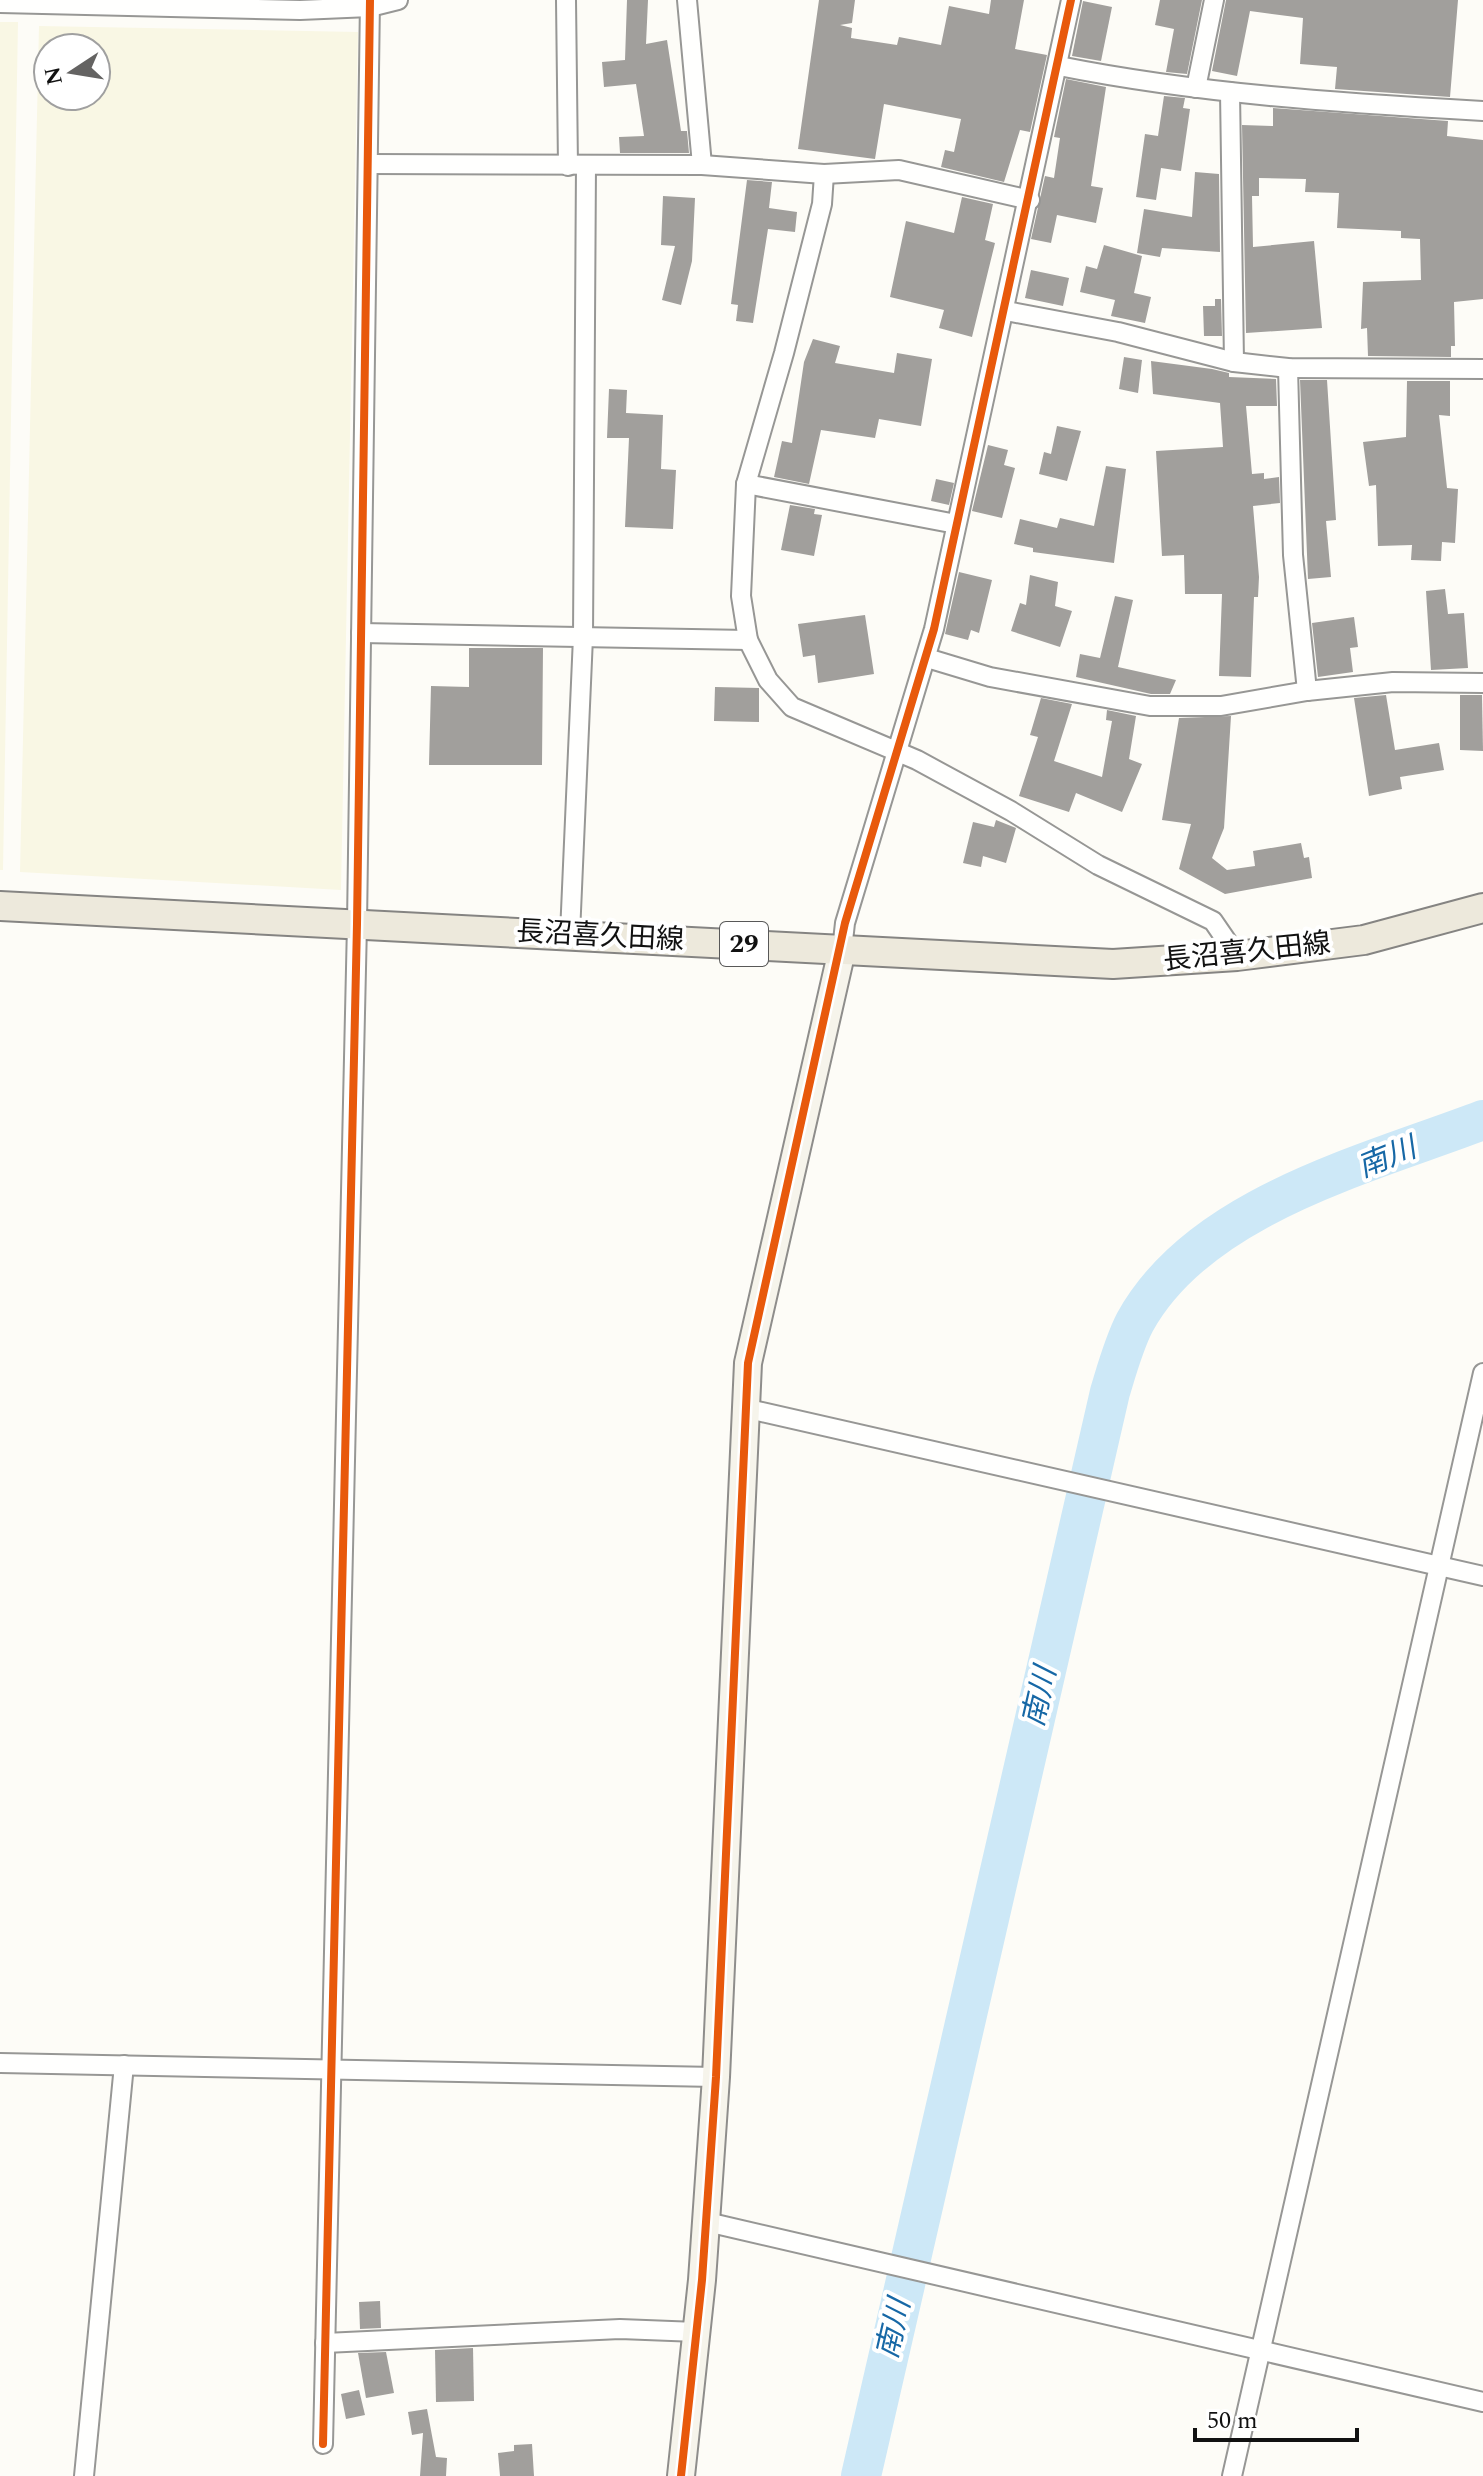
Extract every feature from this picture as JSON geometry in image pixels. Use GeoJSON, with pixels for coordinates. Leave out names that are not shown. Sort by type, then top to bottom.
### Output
{"type":"FeatureCollection","features":[{"type":"Feature","properties":{"kind":"main road","name":"長沼喜久田線"},"geometry":{"type":"LineString","coordinates":[[0,906],[1113,964],[1237,956],[1364,940],[1483,908]]}},
{"type":"Feature","properties":{"kind":"street"},"geometry":{"type":"LineString","coordinates":[[0,3],[300,10],[398,0]]}},
{"type":"Feature","properties":{"kind":"street"},"geometry":{"type":"LineString","coordinates":[[566,0],[577,166],[583,637],[570,934]]}},
{"type":"Feature","properties":{"kind":"street"},"geometry":{"type":"LineString","coordinates":[[687,0],[702,165]]}},
{"type":"Feature","properties":{"kind":"street"},"geometry":{"type":"LineString","coordinates":[[681,2476],[707,2222],[716,2077],[744,1408],[754,1329],[842,950],[845,923],[927,658],[1006,311],[1071,0]]}},
{"type":"Feature","properties":{"kind":"street"},"geometry":{"type":"LineString","coordinates":[[1196,88],[1214,0]]}},
{"type":"Feature","properties":{"kind":"street"},"geometry":{"type":"LineString","coordinates":[[323,2444],[357,924],[370,4]]}},
{"type":"Feature","properties":{"kind":"street"},"geometry":{"type":"LineString","coordinates":[[1059,66],[1230,92],[1483,111]]}},
{"type":"Feature","properties":{"kind":"street"},"geometry":{"type":"LineString","coordinates":[[1230,92],[1234,362]]}},
{"type":"Feature","properties":{"kind":"street"},"geometry":{"type":"LineString","coordinates":[[369,164],[702,165],[824,174],[899,170],[1030,200]]}},
{"type":"Feature","properties":{"kind":"street"},"geometry":{"type":"LineString","coordinates":[[824,174],[822,204],[746,484],[741,596],[748,640],[768,680],[792,707],[896,751],[1011,811],[1098,865],[1213,921],[1227,937],[1237,956]]}},
{"type":"Feature","properties":{"kind":"street"},"geometry":{"type":"LineString","coordinates":[[1006,311],[1118,332],[1234,362],[1288,368],[1483,369]]}},
{"type":"Feature","properties":{"kind":"street"},"geometry":{"type":"LineString","coordinates":[[1288,368],[1293,555],[1307,691]]}},
{"type":"Feature","properties":{"kind":"street"},"geometry":{"type":"LineString","coordinates":[[746,484],[956,524]]}},
{"type":"Feature","properties":{"kind":"street"},"geometry":{"type":"LineString","coordinates":[[361,633],[748,640]]}},
{"type":"Feature","properties":{"kind":"street"},"geometry":{"type":"LineString","coordinates":[[927,658],[990,677],[1150,706],[1221,706],[1307,691],[1393,682],[1483,683]]}},
{"type":"Feature","properties":{"kind":"street"},"geometry":{"type":"LineString","coordinates":[[1232,2476],[1483,1373]]}},
{"type":"Feature","properties":{"kind":"street"},"geometry":{"type":"LineString","coordinates":[[744,1408],[1483,1576]]}},
{"type":"Feature","properties":{"kind":"street"},"geometry":{"type":"LineString","coordinates":[[0,2063],[716,2077]]}},
{"type":"Feature","properties":{"kind":"street"},"geometry":{"type":"LineString","coordinates":[[84,2476],[124,2065]]}},
{"type":"Feature","properties":{"kind":"street"},"geometry":{"type":"LineString","coordinates":[[707,2222],[1483,2402]]}},
{"type":"Feature","properties":{"kind":"street"},"geometry":{"type":"LineString","coordinates":[[325,2343],[620,2329],[697,2332]]}},
{"type":"Feature","properties":{"kind":"shaded area"},"geometry":{"type":"Polygon","coordinates":[[[0,22],[18,22],[3,870],[0,870],[0,22]]]}},
{"type":"Feature","properties":{"kind":"shaded area"},"geometry":{"type":"Polygon","coordinates":[[[39,26],[358,32],[341,890],[20,872],[37,112],[112,112],[112,32],[39,32],[39,26]]]}},
{"type":"Feature","properties":{"kind":"building"},"geometry":{"type":"Polygon","coordinates":[[[627,0],[648,0],[646,44],[667,40],[681,131],[687,131],[689,153],[620,153],[619,137],[644,136],[636,84],[604,87],[602,62],[625,60],[627,0]]]}},
{"type":"Feature","properties":{"kind":"building"},"geometry":{"type":"Polygon","coordinates":[[[819,0],[855,0],[852,23],[840,25],[852,28],[851,38],[897,45],[899,37],[941,45],[949,6],[989,14],[991,0],[1024,0],[1015,49],[1047,55],[1030,132],[1020,130],[1004,182],[941,167],[945,150],[954,152],[961,119],[884,104],[875,159],[798,149],[819,0]]]}},
{"type":"Feature","properties":{"kind":"building"},"geometry":{"type":"Polygon","coordinates":[[[1160,0],[1202,0],[1187,74],[1166,72],[1174,29],[1155,25],[1160,0]]]}},
{"type":"Feature","properties":{"kind":"building"},"geometry":{"type":"Polygon","coordinates":[[[1226,0],[1458,0],[1450,97],[1335,89],[1337,67],[1300,64],[1303,18],[1250,11],[1237,76],[1212,71],[1226,0]]]}},
{"type":"Feature","properties":{"kind":"building"},"geometry":{"type":"Polygon","coordinates":[[[1083,1],[1112,7],[1101,61],[1072,56],[1083,1]]]}},
{"type":"Feature","properties":{"kind":"building"},"geometry":{"type":"Polygon","coordinates":[[[1066,79],[1106,87],[1091,186],[1103,188],[1096,223],[1057,215],[1051,243],[1031,239],[1045,176],[1054,178],[1060,138],[1054,137],[1066,79]]]}},
{"type":"Feature","properties":{"kind":"building"},"geometry":{"type":"Polygon","coordinates":[[[1164,96],[1185,98],[1183,108],[1190,109],[1181,171],[1161,168],[1156,200],[1136,197],[1145,134],[1158,136],[1164,96]]]}},
{"type":"Feature","properties":{"kind":"building"},"geometry":{"type":"Polygon","coordinates":[[[1273,108],[1448,121],[1447,136],[1483,140],[1483,299],[1454,302],[1455,346],[1451,346],[1451,357],[1368,356],[1367,328],[1361,329],[1363,282],[1421,280],[1420,239],[1401,238],[1401,231],[1337,228],[1339,193],[1305,192],[1306,179],[1259,178],[1259,196],[1252,196],[1253,247],[1314,241],[1322,328],[1246,333],[1242,125],[1273,126],[1273,108]]]}},
{"type":"Feature","properties":{"kind":"building"},"geometry":{"type":"Polygon","coordinates":[[[1195,172],[1219,174],[1220,252],[1162,248],[1160,257],[1137,253],[1144,209],[1192,217],[1195,172]]]}},
{"type":"Feature","properties":{"kind":"building"},"geometry":{"type":"Polygon","coordinates":[[[747,180],[772,182],[769,208],[797,212],[795,232],[768,229],[753,323],[736,321],[738,305],[731,304],[747,180]]]}},
{"type":"Feature","properties":{"kind":"building"},"geometry":{"type":"Polygon","coordinates":[[[663,196],[695,198],[692,261],[681,305],[662,300],[675,246],[661,245],[663,196]]]}},
{"type":"Feature","properties":{"kind":"building"},"geometry":{"type":"Polygon","coordinates":[[[962,197],[993,204],[985,240],[995,243],[972,337],[939,328],[944,310],[890,297],[906,221],[954,233],[962,197]]]}},
{"type":"Feature","properties":{"kind":"building"},"geometry":{"type":"Polygon","coordinates":[[[1104,245],[1142,256],[1134,293],[1151,297],[1145,323],[1111,316],[1115,300],[1080,292],[1086,266],[1097,269],[1104,245]]]}},
{"type":"Feature","properties":{"kind":"building"},"geometry":{"type":"Polygon","coordinates":[[[1031,270],[1069,278],[1063,306],[1025,298],[1031,270]]]}},
{"type":"Feature","properties":{"kind":"building"},"geometry":{"type":"Polygon","coordinates":[[[1215,299],[1221,299],[1222,336],[1204,336],[1203,306],[1215,306],[1215,299]]]}},
{"type":"Feature","properties":{"kind":"building"},"geometry":{"type":"Polygon","coordinates":[[[813,339],[840,346],[835,363],[894,373],[897,353],[932,359],[921,426],[879,419],[875,438],[821,430],[809,484],[774,477],[782,441],[792,443],[804,362],[813,339]]]}},
{"type":"Feature","properties":{"kind":"building"},"geometry":{"type":"Polygon","coordinates":[[[1124,357],[1142,360],[1138,393],[1119,389],[1124,357]]]}},
{"type":"Feature","properties":{"kind":"building"},"geometry":{"type":"Polygon","coordinates":[[[1151,361],[1212,369],[1229,373],[1229,377],[1276,379],[1277,406],[1246,406],[1252,474],[1264,473],[1264,479],[1279,477],[1280,503],[1253,506],[1259,577],[1258,597],[1254,597],[1251,677],[1219,676],[1222,594],[1185,594],[1184,555],[1162,556],[1156,451],[1223,447],[1220,403],[1153,394],[1151,361]]]}},
{"type":"Feature","properties":{"kind":"building"},"geometry":{"type":"Polygon","coordinates":[[[1300,380],[1327,380],[1336,520],[1326,521],[1331,577],[1308,579],[1300,380]]]}},
{"type":"Feature","properties":{"kind":"building"},"geometry":{"type":"Polygon","coordinates":[[[1407,381],[1450,381],[1450,416],[1439,415],[1447,488],[1458,489],[1455,543],[1442,542],[1441,561],[1411,560],[1412,545],[1378,546],[1376,485],[1369,486],[1363,442],[1406,437],[1407,381]]]}},
{"type":"Feature","properties":{"kind":"building"},"geometry":{"type":"Polygon","coordinates":[[[609,389],[627,390],[626,413],[663,415],[661,469],[676,470],[673,529],[625,527],[629,438],[607,438],[609,389]]]}},
{"type":"Feature","properties":{"kind":"building"},"geometry":{"type":"Polygon","coordinates":[[[1057,426],[1081,431],[1067,481],[1039,474],[1044,452],[1051,454],[1057,426]]]}},
{"type":"Feature","properties":{"kind":"building"},"geometry":{"type":"Polygon","coordinates":[[[988,445],[1008,450],[1004,465],[1015,468],[1002,518],[972,511],[988,445]]]}},
{"type":"Feature","properties":{"kind":"building"},"geometry":{"type":"Polygon","coordinates":[[[1106,466],[1126,469],[1114,563],[1033,552],[1033,548],[1014,544],[1020,519],[1057,528],[1060,518],[1094,526],[1106,466]]]}},
{"type":"Feature","properties":{"kind":"building"},"geometry":{"type":"Polygon","coordinates":[[[936,479],[954,483],[949,505],[931,501],[936,479]]]}},
{"type":"Feature","properties":{"kind":"building"},"geometry":{"type":"Polygon","coordinates":[[[790,505],[815,509],[814,514],[822,515],[814,556],[781,550],[790,505]]]}},
{"type":"Feature","properties":{"kind":"building"},"geometry":{"type":"Polygon","coordinates":[[[959,572],[992,580],[979,633],[971,630],[968,640],[945,634],[959,572]]]}},
{"type":"Feature","properties":{"kind":"building"},"geometry":{"type":"Polygon","coordinates":[[[1030,575],[1058,582],[1055,606],[1072,611],[1060,647],[1011,631],[1020,603],[1026,605],[1030,575]]]}},
{"type":"Feature","properties":{"kind":"building"},"geometry":{"type":"Polygon","coordinates":[[[1445,589],[1448,614],[1464,613],[1468,668],[1431,670],[1426,591],[1445,589]]]}},
{"type":"Feature","properties":{"kind":"building"},"geometry":{"type":"Polygon","coordinates":[[[1115,596],[1133,600],[1118,667],[1176,680],[1170,694],[1151,694],[1076,677],[1080,654],[1100,658],[1115,596]]]}},
{"type":"Feature","properties":{"kind":"building"},"geometry":{"type":"Polygon","coordinates":[[[865,615],[874,674],[818,683],[815,655],[803,657],[798,624],[865,615]]]}},
{"type":"Feature","properties":{"kind":"building"},"geometry":{"type":"Polygon","coordinates":[[[1354,617],[1358,647],[1350,648],[1353,672],[1318,677],[1312,623],[1354,617]]]}},
{"type":"Feature","properties":{"kind":"building"},"geometry":{"type":"Polygon","coordinates":[[[469,648],[543,648],[542,765],[429,765],[431,686],[469,687],[469,648]]]}},
{"type":"Feature","properties":{"kind":"building"},"geometry":{"type":"Polygon","coordinates":[[[715,687],[759,688],[759,722],[714,721],[715,687]]]}},
{"type":"Feature","properties":{"kind":"building"},"geometry":{"type":"Polygon","coordinates":[[[1386,695],[1395,750],[1439,743],[1444,770],[1400,777],[1402,789],[1369,796],[1354,698],[1386,695]]]}},
{"type":"Feature","properties":{"kind":"building"},"geometry":{"type":"Polygon","coordinates":[[[1460,695],[1482,695],[1483,751],[1460,750],[1460,695]]]}},
{"type":"Feature","properties":{"kind":"building"},"geometry":{"type":"Polygon","coordinates":[[[1041,698],[1072,704],[1054,761],[1102,777],[1112,721],[1106,720],[1107,710],[1136,716],[1129,759],[1142,764],[1122,812],[1076,793],[1069,812],[1019,796],[1038,737],[1030,735],[1041,698]]]}},
{"type":"Feature","properties":{"kind":"building"},"geometry":{"type":"Polygon","coordinates":[[[1231,716],[1224,828],[1212,858],[1227,870],[1255,866],[1253,851],[1301,843],[1304,858],[1309,857],[1312,878],[1225,894],[1179,869],[1191,824],[1162,820],[1179,718],[1231,716]]]}},
{"type":"Feature","properties":{"kind":"building"},"geometry":{"type":"Polygon","coordinates":[[[996,820],[1016,828],[1006,863],[983,856],[981,867],[963,863],[973,822],[994,827],[996,820]]]}},
{"type":"Feature","properties":{"kind":"building"},"geometry":{"type":"Polygon","coordinates":[[[380,2301],[381,2328],[360,2329],[359,2302],[380,2301]]]}},
{"type":"Feature","properties":{"kind":"building"},"geometry":{"type":"Polygon","coordinates":[[[473,2348],[474,2401],[436,2402],[435,2350],[473,2348]]]}},
{"type":"Feature","properties":{"kind":"building"},"geometry":{"type":"Polygon","coordinates":[[[386,2352],[394,2393],[366,2398],[358,2353],[386,2352]]]}},
{"type":"Feature","properties":{"kind":"building"},"geometry":{"type":"Polygon","coordinates":[[[359,2390],[365,2415],[346,2419],[341,2394],[359,2390]]]}},
{"type":"Feature","properties":{"kind":"building"},"geometry":{"type":"Polygon","coordinates":[[[427,2409],[436,2457],[447,2458],[446,2476],[420,2476],[423,2433],[412,2435],[408,2412],[427,2409]]]}},
{"type":"Feature","properties":{"kind":"building"},"geometry":{"type":"Polygon","coordinates":[[[532,2444],[534,2476],[500,2476],[498,2453],[514,2451],[514,2445],[532,2444]]]}},
{"type":"Feature","properties":{"kind":"waterway","name":"南川"},"geometry":{"type":"LineString","coordinates":[[861,2476],[1110,1392],[1131,1330],[1163,1282],[1200,1248],[1242,1219],[1338,1173],[1483,1120]]}},
{"type":"Feature","properties":{"kind":"cycle path"},"geometry":{"type":"LineString","coordinates":[[323,2444],[357,924],[370,0]]}},
{"type":"Feature","properties":{"kind":"cycle path"},"geometry":{"type":"LineString","coordinates":[[681,2476],[702,2280],[716,2077],[748,1363],[845,923],[934,629],[1071,0]]}}]}
